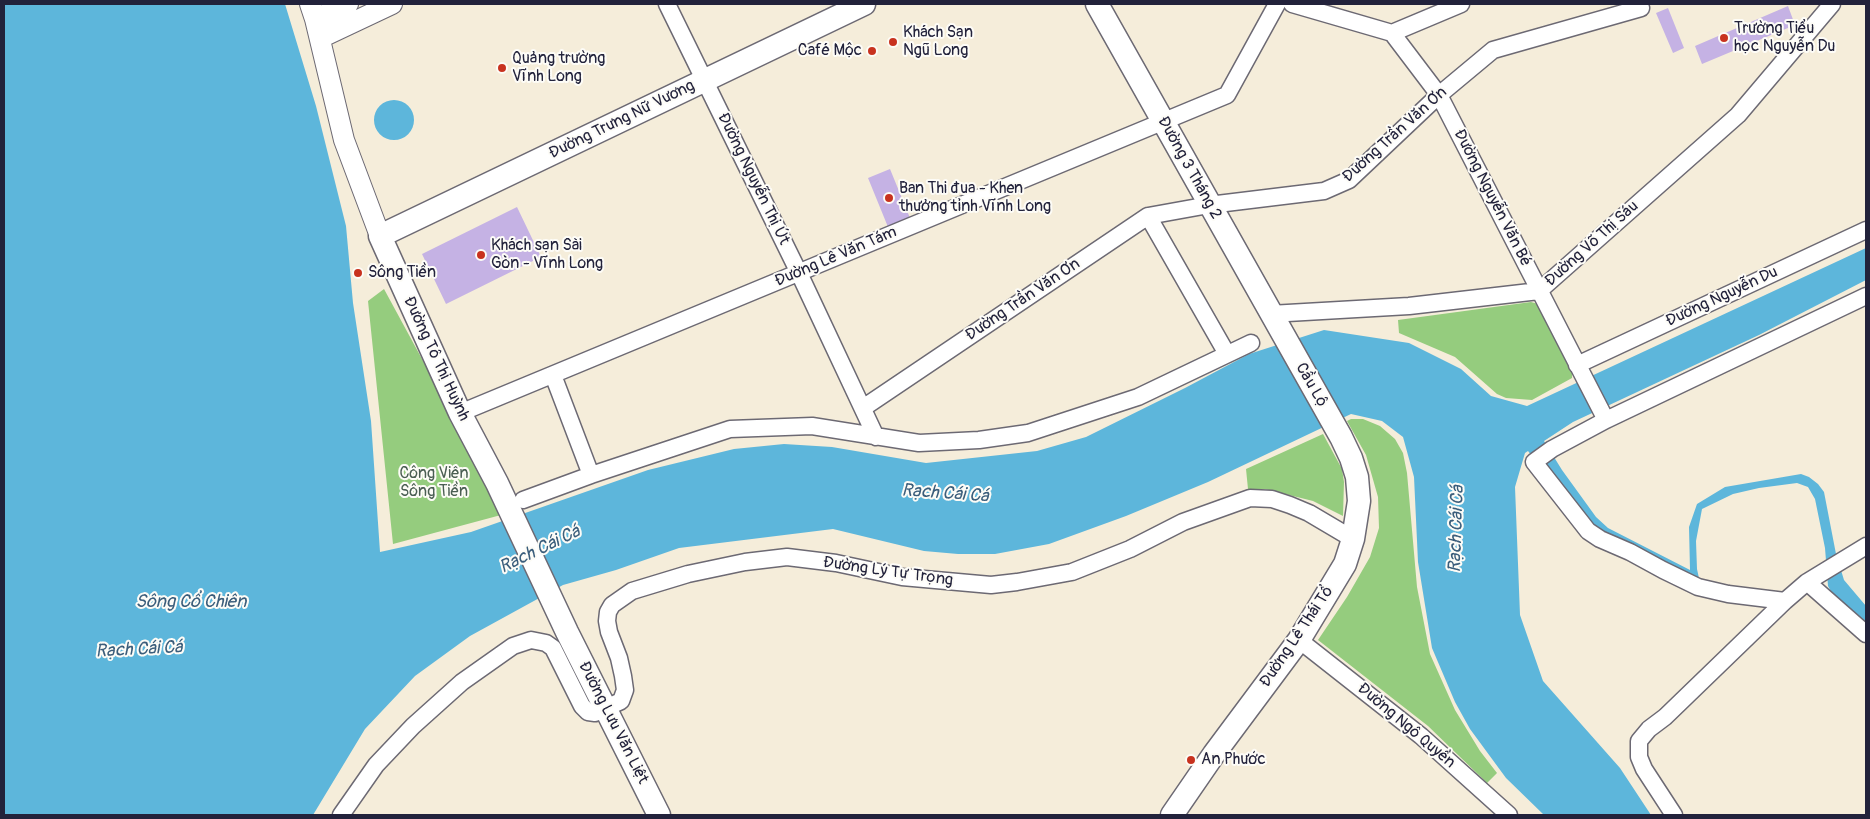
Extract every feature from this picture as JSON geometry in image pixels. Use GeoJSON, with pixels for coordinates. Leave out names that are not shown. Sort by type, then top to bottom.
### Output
{"type":"FeatureCollection","features":[{"type":"Feature","properties":{"kind":"main road","name":"Đường Trưng Nữ Vương"},"geometry":{"type":"LineString","coordinates":[[380,236],[864,4]]}},
{"type":"Feature","properties":{"kind":"main road","name":"Đường 3 Tháng 2"},"geometry":{"type":"LineString","coordinates":[[1097,4],[1276,323]]}},
{"type":"Feature","properties":{"kind":"main road","name":"Đường Tô Thị Huỳnh"},"geometry":{"type":"LineString","coordinates":[[380,236],[460,413],[496,483],[567,632]]}},
{"type":"Feature","properties":{"kind":"main road","name":"Cầu Lộ"},"geometry":{"type":"LineString","coordinates":[[1276,323],[1341,437]]}},
{"type":"Feature","properties":{"kind":"main road","name":"Đường Lê Thái Tổ"},"geometry":{"type":"LineString","coordinates":[[1172,815],[1214,754],[1299,640],[1345,564],[1353,539],[1358,501],[1357,477],[1341,437]]}},
{"type":"Feature","properties":{"kind":"main road","name":"Đường Lưu Văn Liệt"},"geometry":{"type":"LineString","coordinates":[[567,632],[659,815]]}},
{"type":"Feature","properties":{"kind":"street"},"geometry":{"type":"LineString","coordinates":[[312,11],[348,4]]}},
{"type":"Feature","properties":{"kind":"street"},"geometry":{"type":"LineString","coordinates":[[320,38],[392,4]]}},
{"type":"Feature","properties":{"kind":"street","name":"Đường Nguyễn Thị Út"},"geometry":{"type":"LineString","coordinates":[[667,4],[799,273],[876,437]]}},
{"type":"Feature","properties":{"kind":"street","name":"Đường Lê Văn Tám"},"geometry":{"type":"LineString","coordinates":[[460,413],[1227,95],[1277,4]]}},
{"type":"Feature","properties":{"kind":"street"},"geometry":{"type":"LineString","coordinates":[[1292,4],[1392,33],[1460,4]]}},
{"type":"Feature","properties":{"kind":"street","name":"Đường Võ Thị Sáu"},"geometry":{"type":"LineString","coordinates":[[1276,323],[1540,291],[1738,115],[1832,4]]}},
{"type":"Feature","properties":{"kind":"street","name":"Đường Trần Văn Ơn"},"geometry":{"type":"LineString","coordinates":[[863,408],[1148,216],[1209,205],[1324,191],[1349,180],[1439,95],[1493,50],[1640,8]]}},
{"type":"Feature","properties":{"kind":"street","name":"Đường Tô Thị Huỳnh"},"geometry":{"type":"LineString","coordinates":[[312,11],[344,140],[380,236]]}},
{"type":"Feature","properties":{"kind":"street","name":"Đường Nguyễn Văn Bé"},"geometry":{"type":"LineString","coordinates":[[1392,33],[1439,95],[1604,416]]}},
{"type":"Feature","properties":{"kind":"street"},"geometry":{"type":"LineString","coordinates":[[1148,216],[1228,354]]}},
{"type":"Feature","properties":{"kind":"street","name":"Đường Nguyễn Du"},"geometry":{"type":"LineString","coordinates":[[1579,368],[1866,230]]}},
{"type":"Feature","properties":{"kind":"street"},"geometry":{"type":"LineString","coordinates":[[1785,601],[1728,594],[1698,587],[1630,552],[1600,539],[1588,531],[1534,462],[1604,416],[1866,296]]}},
{"type":"Feature","properties":{"kind":"street"},"geometry":{"type":"LineString","coordinates":[[523,500],[591,475],[730,429],[812,426],[919,443],[979,440],[1028,432],[1138,397],[1251,343]]}},
{"type":"Feature","properties":{"kind":"street"},"geometry":{"type":"LineString","coordinates":[[552,375],[591,475]]}},
{"type":"Feature","properties":{"kind":"street","name":"Đường Lý Tự Trọng"},"geometry":{"type":"LineString","coordinates":[[606,708],[621,700],[625,690],[619,658],[607,621],[612,605],[632,591],[688,574],[745,562],[787,557],[836,563],[902,577],[991,585],[1017,582],[1072,572],[1130,549],[1183,522],[1250,498],[1272,500],[1290,505],[1310,513],[1353,539]]}},
{"type":"Feature","properties":{"kind":"street"},"geometry":{"type":"LineString","coordinates":[[1674,815],[1644,769],[1639,757],[1639,741],[1649,729],[1679,704],[1785,601],[1811,579],[1866,546]]}},
{"type":"Feature","properties":{"kind":"street"},"geometry":{"type":"LineString","coordinates":[[1811,579],[1866,634]]}},
{"type":"Feature","properties":{"kind":"street"},"geometry":{"type":"LineString","coordinates":[[341,815],[376,765],[413,726],[462,682],[513,646],[531,640],[546,643],[553,648],[582,706],[588,712],[595,713],[606,708]]}},
{"type":"Feature","properties":{"kind":"street","name":"Đường Ngô Quyền"},"geometry":{"type":"LineString","coordinates":[[1299,640],[1422,736],[1509,815]]}},
{"type":"Feature","properties":{"kind":"green space","name":"Công Viên Sông Tiền"},"geometry":{"type":"Polygon","coordinates":[[[384,289],[441,394],[501,515],[393,544],[368,301],[384,289]]]}},
{"type":"Feature","properties":{"kind":"green space"},"geometry":{"type":"Polygon","coordinates":[[[1531,302],[1538,304],[1572,368],[1572,378],[1532,400],[1506,398],[1497,394],[1455,357],[1399,333],[1398,320],[1531,302]]]}},
{"type":"Feature","properties":{"kind":"green space"},"geometry":{"type":"Polygon","coordinates":[[[1363,419],[1380,426],[1395,439],[1403,453],[1407,473],[1417,587],[1430,654],[1455,710],[1480,751],[1497,773],[1487,783],[1428,726],[1318,640],[1347,597],[1370,557],[1379,528],[1378,497],[1366,455],[1347,421],[1363,419]]]}},
{"type":"Feature","properties":{"kind":"green space"},"geometry":{"type":"Polygon","coordinates":[[[1323,434],[1342,469],[1344,482],[1343,516],[1313,501],[1265,489],[1248,489],[1246,469],[1323,434]]]}},
{"type":"Feature","properties":{"kind":"water","name":"Sông Cổ Chiên"},"geometry":{"type":"Polygon","coordinates":[[[4,4],[285,4],[316,106],[346,226],[353,303],[371,421],[380,552],[471,532],[648,470],[734,449],[784,444],[832,447],[926,463],[1037,451],[1086,437],[1249,354],[1324,330],[1409,343],[1461,369],[1491,396],[1527,406],[1866,248],[1866,280],[1759,335],[1573,422],[1544,441],[1562,470],[1596,517],[1608,528],[1690,570],[1689,527],[1697,504],[1725,487],[1801,474],[1809,477],[1824,492],[1836,554],[1844,580],[1866,606],[1866,631],[1838,604],[1828,586],[1825,548],[1815,499],[1808,487],[1797,483],[1759,488],[1733,494],[1702,509],[1696,541],[1697,569],[1700,583],[1593,533],[1528,451],[1525,453],[1515,487],[1520,615],[1543,681],[1620,768],[1651,815],[1544,815],[1506,778],[1470,729],[1455,702],[1432,648],[1418,562],[1414,477],[1403,437],[1382,421],[1351,414],[1208,482],[1126,516],[1049,544],[995,554],[958,554],[924,551],[833,529],[679,548],[616,570],[563,585],[470,636],[415,676],[365,729],[313,815],[4,815],[4,4]]]}},
{"type":"Feature","properties":{"kind":"water"},"geometry":{"type":"Polygon","coordinates":[[[390,100],[398,100],[405,103],[411,109],[414,120],[411,131],[405,137],[398,140],[390,140],[383,137],[377,131],[374,124],[374,116],[377,109],[383,103],[390,100]]]}},
{"type":"Feature","properties":{"kind":"building"},"geometry":{"type":"Polygon","coordinates":[[[1788,6],[1795,25],[1702,64],[1695,46],[1788,6]]]}},
{"type":"Feature","properties":{"kind":"building"},"geometry":{"type":"Polygon","coordinates":[[[1668,8],[1684,48],[1673,53],[1656,13],[1668,8]]]}},
{"type":"Feature","properties":{"kind":"building","name":"Ban Thi đua - Khen thưởng tỉnh Vĩnh Long"},"geometry":{"type":"Polygon","coordinates":[[[890,169],[910,218],[888,227],[868,178],[890,169]]]}},
{"type":"Feature","properties":{"kind":"building","name":"Khách sạn Sài Gòn - Vĩnh Long"},"geometry":{"type":"Polygon","coordinates":[[[517,207],[541,257],[446,304],[422,254],[517,207]]]}},
{"type":"Feature","properties":{"kind":"place","name":"Trường Tiểu học Nguyễn Du"},"geometry":{"type":"Point","coordinates":[1724,38]}},
{"type":"Feature","properties":{"kind":"place","name":"Khách Sạn Ngũ Long"},"geometry":{"type":"Point","coordinates":[893,42]}},
{"type":"Feature","properties":{"kind":"place","name":"Café Mộc"},"geometry":{"type":"Point","coordinates":[872,51]}},
{"type":"Feature","properties":{"kind":"place","name":"Quảng trường Vĩnh Long"},"geometry":{"type":"Point","coordinates":[502,68]}},
{"type":"Feature","properties":{"kind":"place","name":"Ban Thi đua - Khen thưởng tỉnh Vĩnh Long"},"geometry":{"type":"Point","coordinates":[889,198]}},
{"type":"Feature","properties":{"kind":"place","name":"Khách sạn Sài Gòn - Vĩnh Long"},"geometry":{"type":"Point","coordinates":[481,255]}},
{"type":"Feature","properties":{"kind":"place","name":"Sông Tiền"},"geometry":{"type":"Point","coordinates":[358,273]}},
{"type":"Feature","properties":{"kind":"place","name":"An Phước"},"geometry":{"type":"Point","coordinates":[1191,760]}},
{"type":"Feature","properties":{"kind":"water label","name":"Rạch Cái Cá"},"geometry":{"type":"Point","coordinates":[945,494]}},
{"type":"Feature","properties":{"kind":"water label","name":"Rạch Cái Cá"},"geometry":{"type":"Point","coordinates":[1457,529]}},
{"type":"Feature","properties":{"kind":"water label","name":"Rạch Cái Cá"},"geometry":{"type":"Point","coordinates":[540,550]}},
{"type":"Feature","properties":{"kind":"water label","name":"Rạch Cái Cá"},"geometry":{"type":"Point","coordinates":[139,650]}}]}
